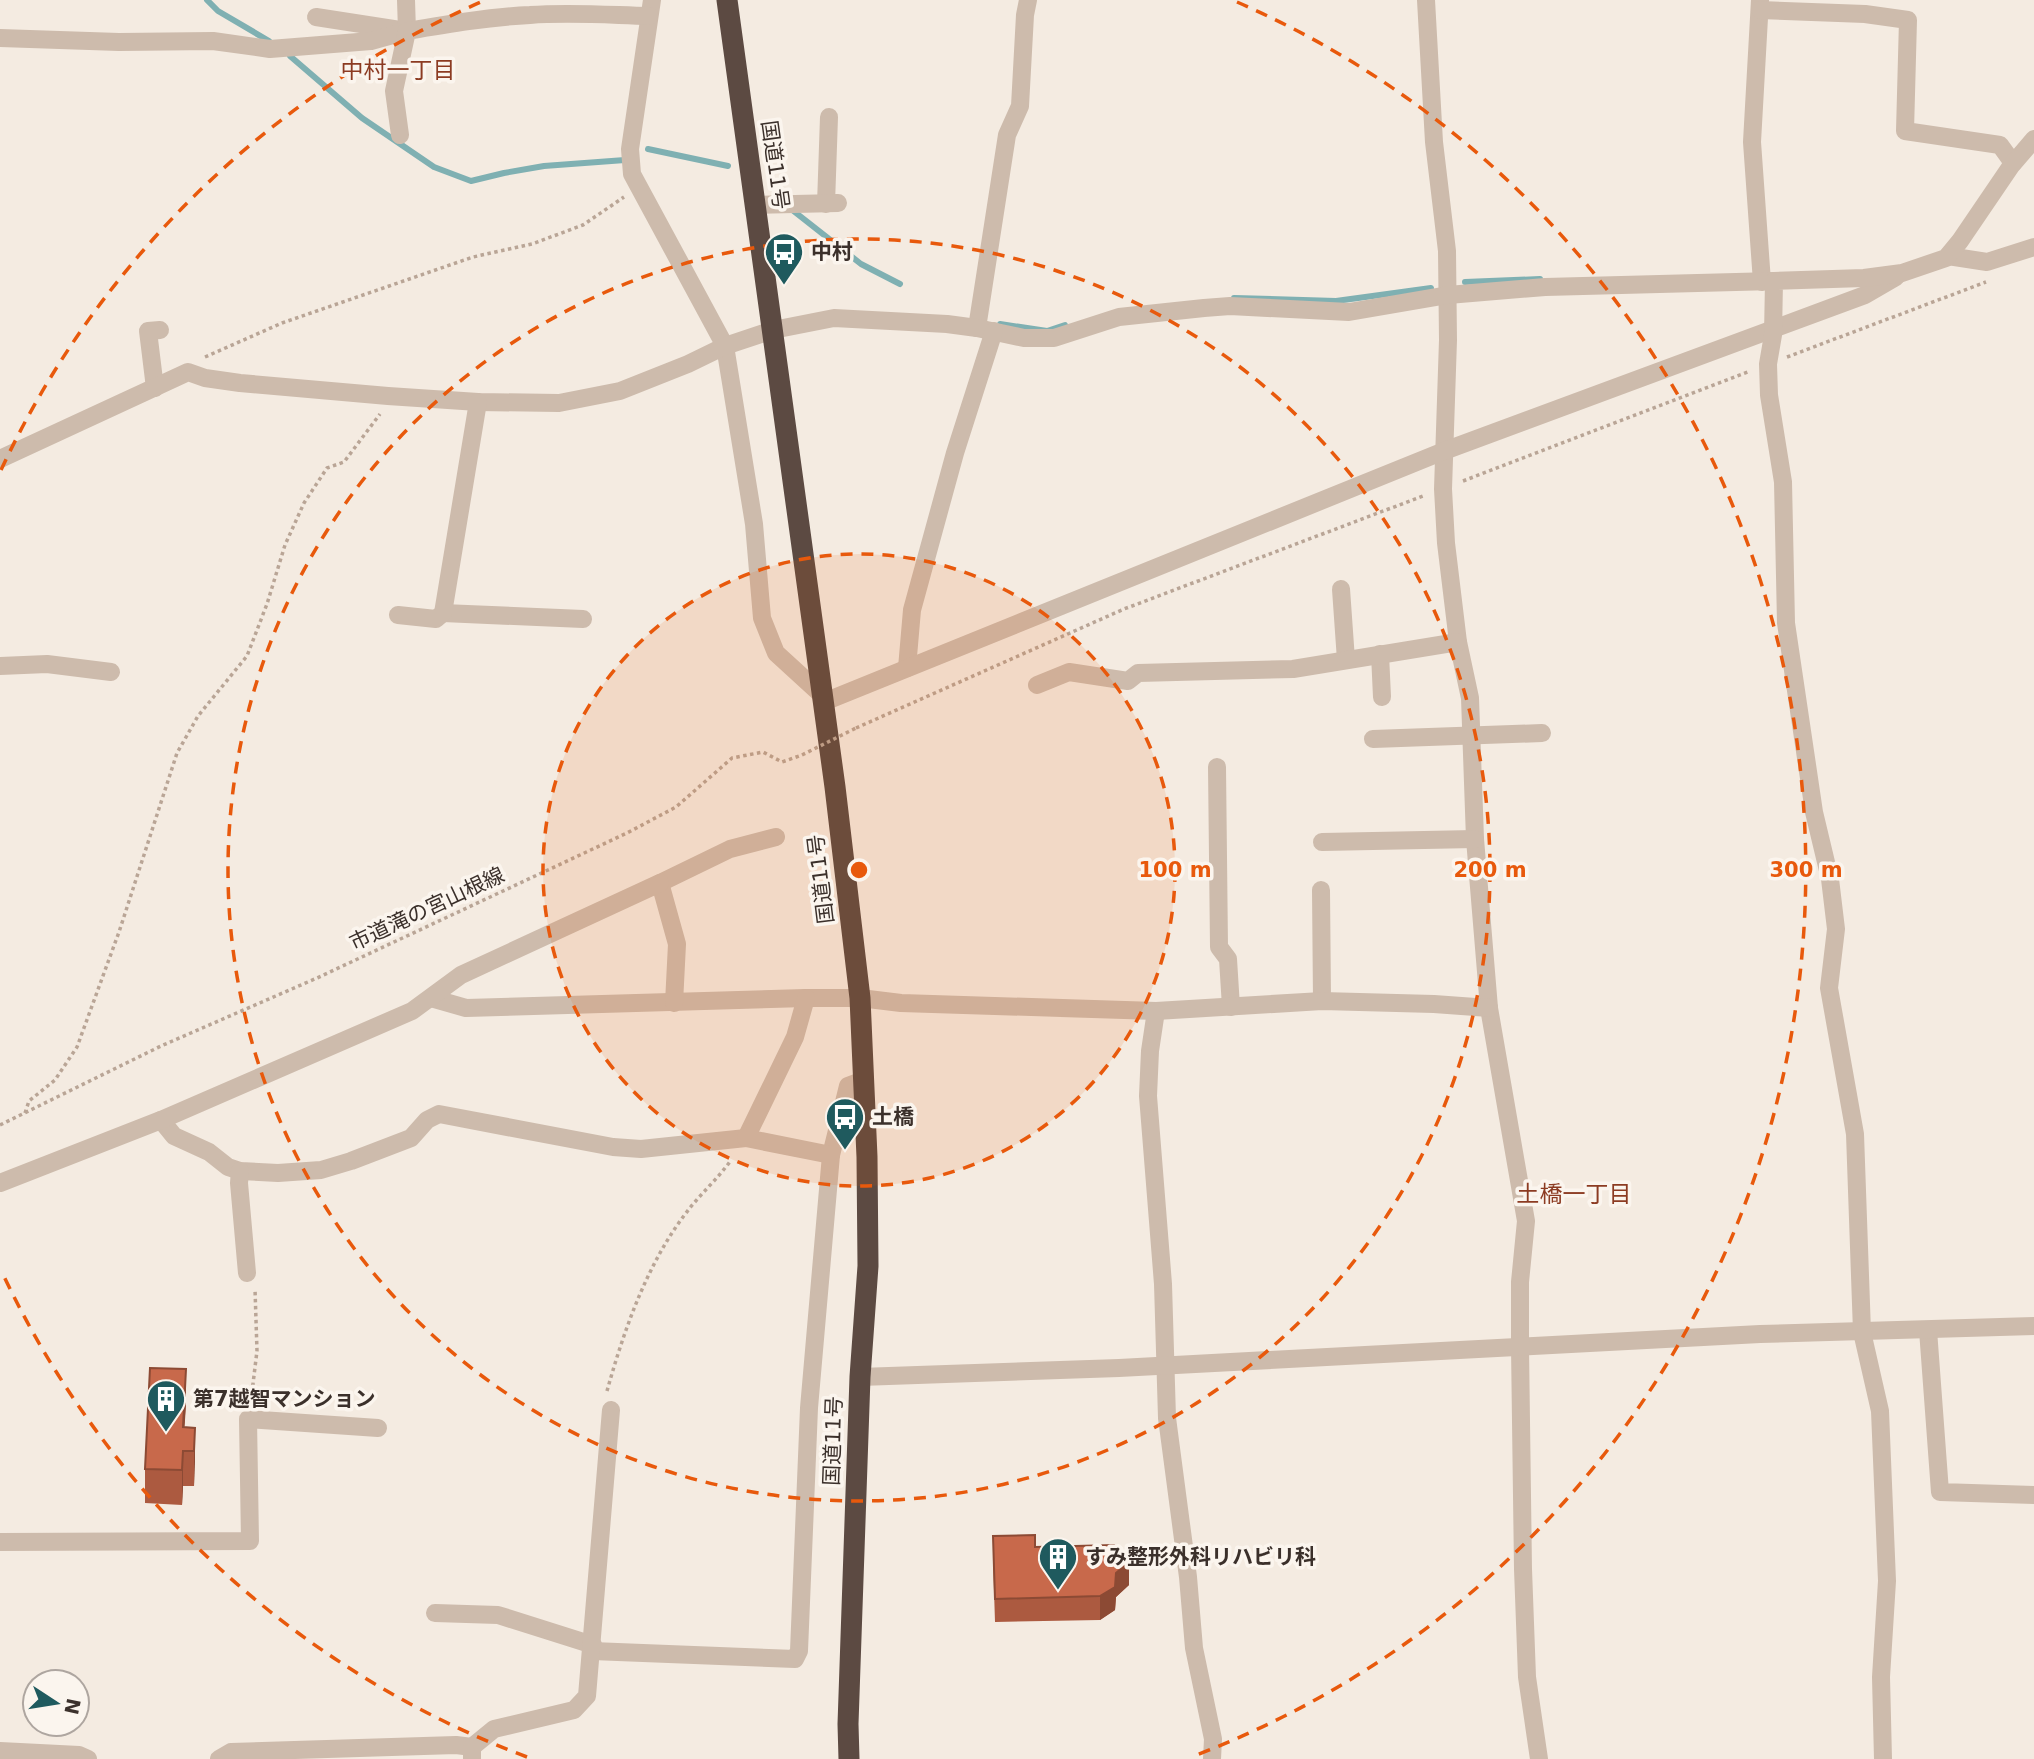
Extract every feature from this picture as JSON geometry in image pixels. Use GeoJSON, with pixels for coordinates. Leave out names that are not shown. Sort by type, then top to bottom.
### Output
{"type":"FeatureCollection","features":[{"type":"Feature","properties":{"kind":"highway","name":"国道11号"},"geometry":{"type":"LineString","coordinates":[[727,0],[775,205],[773,330],[860,998],[868,1266],[860,1377],[849,1759]]}},
{"type":"Feature","properties":{"kind":"street"},"geometry":{"type":"LineString","coordinates":[[400,135],[394,91],[407,31],[406,0]]}},
{"type":"Feature","properties":{"kind":"street"},"geometry":{"type":"LineString","coordinates":[[907,668],[912,610],[955,453],[985,329],[1007,135],[1020,106],[1024,15],[1028,0]]}},
{"type":"Feature","properties":{"kind":"street"},"geometry":{"type":"LineString","coordinates":[[1426,0],[1434,142],[1447,251],[1443,489],[1445,530],[1458,642],[1470,698],[1475,839],[1489,1008],[1526,1221],[1520,1282],[1520,1347],[1527,1677],[1539,1759]]}},
{"type":"Feature","properties":{"kind":"street"},"geometry":{"type":"LineString","coordinates":[[1883,1759],[1881,1677],[1888,1581],[1880,1410],[1862,1332],[1855,1134],[1829,988],[1836,929],[1830,879],[1814,812],[1786,623],[1783,482],[1769,395],[1768,364],[1773,328],[1752,142],[1760,5],[1908,20],[1905,131],[2000,145],[2013,163]]}},
{"type":"Feature","properties":{"kind":"street"},"geometry":{"type":"LineString","coordinates":[[0,38],[119,42],[213,41],[270,49],[370,41],[407,31],[475,20],[650,8],[630,149],[632,174],[726,346],[754,524],[762,618],[776,653],[823,699],[907,668],[1444,451],[1866,295],[1902,273]]}},
{"type":"Feature","properties":{"kind":"street"},"geometry":{"type":"LineString","coordinates":[[316,17],[407,31]]}},
{"type":"Feature","properties":{"kind":"street"},"geometry":{"type":"LineString","coordinates":[[775,205],[832,203],[829,117]]}},
{"type":"Feature","properties":{"kind":"street"},"geometry":{"type":"LineString","coordinates":[[0,459],[188,372],[205,378],[240,383],[388,396],[478,402],[559,403],[620,391],[726,346],[773,330],[834,318],[985,329],[1024,338],[1054,338],[1119,317],[1230,306],[1349,312],[1448,295],[1545,286],[1864,278],[1902,273],[1948,256],[2013,163],[2034,139]]}},
{"type":"Feature","properties":{"kind":"street"},"geometry":{"type":"LineString","coordinates":[[1948,256],[1987,262],[2034,247]]}},
{"type":"Feature","properties":{"kind":"street"},"geometry":{"type":"LineString","coordinates":[[155,388],[148,331],[160,330]]}},
{"type":"Feature","properties":{"kind":"street"},"geometry":{"type":"LineString","coordinates":[[398,615],[436,619],[443,613],[478,402]]}},
{"type":"Feature","properties":{"kind":"street"},"geometry":{"type":"LineString","coordinates":[[1341,589],[1346,660]]}},
{"type":"Feature","properties":{"kind":"street"},"geometry":{"type":"LineString","coordinates":[[443,613],[583,619]]}},
{"type":"Feature","properties":{"kind":"street"},"geometry":{"type":"LineString","coordinates":[[1037,685],[1069,672],[1128,681],[1138,673],[1293,669],[1458,642]]}},
{"type":"Feature","properties":{"kind":"street"},"geometry":{"type":"LineString","coordinates":[[1380,654],[1382,697]]}},
{"type":"Feature","properties":{"kind":"street"},"geometry":{"type":"LineString","coordinates":[[0,666],[47,664],[111,672]]}},
{"type":"Feature","properties":{"kind":"street"},"geometry":{"type":"LineString","coordinates":[[1373,739],[1542,733]]}},
{"type":"Feature","properties":{"kind":"street"},"geometry":{"type":"LineString","coordinates":[[1217,767],[1219,947],[1228,959],[1231,1007]]}},
{"type":"Feature","properties":{"kind":"street"},"geometry":{"type":"LineString","coordinates":[[0,1183],[161,1120],[387,1023],[412,1011],[461,975],[730,849],[776,837]]}},
{"type":"Feature","properties":{"kind":"street"},"geometry":{"type":"LineString","coordinates":[[1322,842],[1475,839]]}},
{"type":"Feature","properties":{"kind":"street"},"geometry":{"type":"LineString","coordinates":[[660,883],[677,944],[674,1003]]}},
{"type":"Feature","properties":{"kind":"street"},"geometry":{"type":"LineString","coordinates":[[1321,890],[1322,1001]]}},
{"type":"Feature","properties":{"kind":"street"},"geometry":{"type":"LineString","coordinates":[[431,998],[466,1008],[860,998],[901,1003],[1156,1011],[1322,1001],[1489,1008]]}},
{"type":"Feature","properties":{"kind":"street"},"geometry":{"type":"LineString","coordinates":[[746,1138],[795,1037],[806,998]]}},
{"type":"Feature","properties":{"kind":"street"},"geometry":{"type":"LineString","coordinates":[[1156,1011],[1150,1051],[1148,1096],[1163,1284],[1167,1418],[1188,1577],[1194,1648],[1213,1739],[1212,1759]]}},
{"type":"Feature","properties":{"kind":"street"},"geometry":{"type":"LineString","coordinates":[[435,1613],[498,1615],[593,1648],[795,1659],[799,1651],[808,1408],[831,1155],[848,1086],[864,1080]]}},
{"type":"Feature","properties":{"kind":"street"},"geometry":{"type":"LineString","coordinates":[[161,1120],[174,1136],[209,1152],[228,1167],[240,1171],[278,1173],[321,1170],[411,1138],[427,1120],[439,1114],[613,1147],[641,1149],[746,1138],[831,1155]]}},
{"type":"Feature","properties":{"kind":"street"},"geometry":{"type":"LineString","coordinates":[[240,1171],[247,1273]]}},
{"type":"Feature","properties":{"kind":"street"},"geometry":{"type":"LineString","coordinates":[[860,1377],[1166,1365],[1760,1334],[2034,1325]]}},
{"type":"Feature","properties":{"kind":"street"},"geometry":{"type":"LineString","coordinates":[[1928,1330],[1940,1492],[2034,1494]]}},
{"type":"Feature","properties":{"kind":"street"},"geometry":{"type":"LineString","coordinates":[[219,1759],[231,1752],[472,1753],[494,1729],[574,1710],[587,1696],[593,1648],[611,1410]]}},
{"type":"Feature","properties":{"kind":"street"},"geometry":{"type":"LineString","coordinates":[[0,1542],[250,1541],[248,1419],[378,1428]]}},
{"type":"Feature","properties":{"kind":"street"},"geometry":{"type":"LineString","coordinates":[[0,1751],[79,1755],[88,1759]]}},
{"type":"Feature","properties":{"kind":"path"},"geometry":{"type":"LineString","coordinates":[[188,372],[204,357],[282,323],[473,257],[532,244],[583,225],[639,187]]}},
{"type":"Feature","properties":{"kind":"path"},"geometry":{"type":"LineString","coordinates":[[25,1113],[29,1101],[55,1080],[77,1047],[119,932],[177,753],[198,716],[247,656],[285,545],[304,503],[327,468],[344,463],[377,420],[388,396]]}},
{"type":"Feature","properties":{"kind":"path","name":"市道滝の宮山根線"},"geometry":{"type":"LineString","coordinates":[[0,1125],[161,1046],[317,978],[626,833],[676,807],[732,758],[763,752],[782,762],[856,728]]}},
{"type":"Feature","properties":{"kind":"path"},"geometry":{"type":"LineString","coordinates":[[611,1410],[602,1409],[619,1347],[665,1245],[686,1213],[723,1172],[746,1138]]}},
{"type":"Feature","properties":{"kind":"path"},"geometry":{"type":"LineString","coordinates":[[247,1273],[255,1279],[257,1351],[248,1419]]}},
{"type":"Feature","properties":{"kind":"building"},"geometry":{"type":"Polygon","coordinates":[[[150,1368],[186,1369],[183,1427],[195,1428],[194,1451],[183,1451],[182,1470],[145,1469],[150,1368]]]}},
{"type":"Feature","properties":{"kind":"building"},"geometry":{"type":"Polygon","coordinates":[[[1035,1535],[1035,1547],[1114,1545],[1129,1562],[1116,1573],[1115,1587],[1100,1596],[995,1599],[993,1536],[1035,1535]]]}},
{"type":"Feature","properties":{"kind":"waterway"},"geometry":{"type":"LineString","coordinates":[[207,0],[218,11],[269,41]]}},
{"type":"Feature","properties":{"kind":"waterway"},"geometry":{"type":"LineString","coordinates":[[290,56],[362,118],[434,167],[471,181],[544,166],[625,160]]}},
{"type":"Feature","properties":{"kind":"waterway"},"geometry":{"type":"LineString","coordinates":[[648,149],[728,166]]}},
{"type":"Feature","properties":{"kind":"waterway"},"geometry":{"type":"LineString","coordinates":[[791,209],[861,264],[900,284]]}},
{"type":"Feature","properties":{"kind":"waterway"},"geometry":{"type":"LineString","coordinates":[[1465,282],[1540,279]]}},
{"type":"Feature","properties":{"kind":"waterway"},"geometry":{"type":"LineString","coordinates":[[1234,298],[1336,301],[1431,288]]}},
{"type":"Feature","properties":{"kind":"waterway"},"geometry":{"type":"LineString","coordinates":[[1000,324],[1047,331],[1065,325]]}},
{"type":"Feature","properties":{"kind":"place","name":"中村"},"geometry":{"type":"Point","coordinates":[784,286]}},
{"type":"Feature","properties":{"kind":"place","name":"土橋"},"geometry":{"type":"Point","coordinates":[845,1151]}},
{"type":"Feature","properties":{"kind":"place","name":"第7越智マンション"},"geometry":{"type":"Point","coordinates":[166,1433]}},
{"type":"Feature","properties":{"kind":"place","name":"すみ整形外科リハビリ科"},"geometry":{"type":"Point","coordinates":[1058,1591]}},
{"type":"Feature","properties":{"kind":"district","name":"中村一丁目"},"geometry":{"type":"Point","coordinates":[398,70]}},
{"type":"Feature","properties":{"kind":"district","name":"土橋一丁目"},"geometry":{"type":"Point","coordinates":[1574,1194]}}]}
